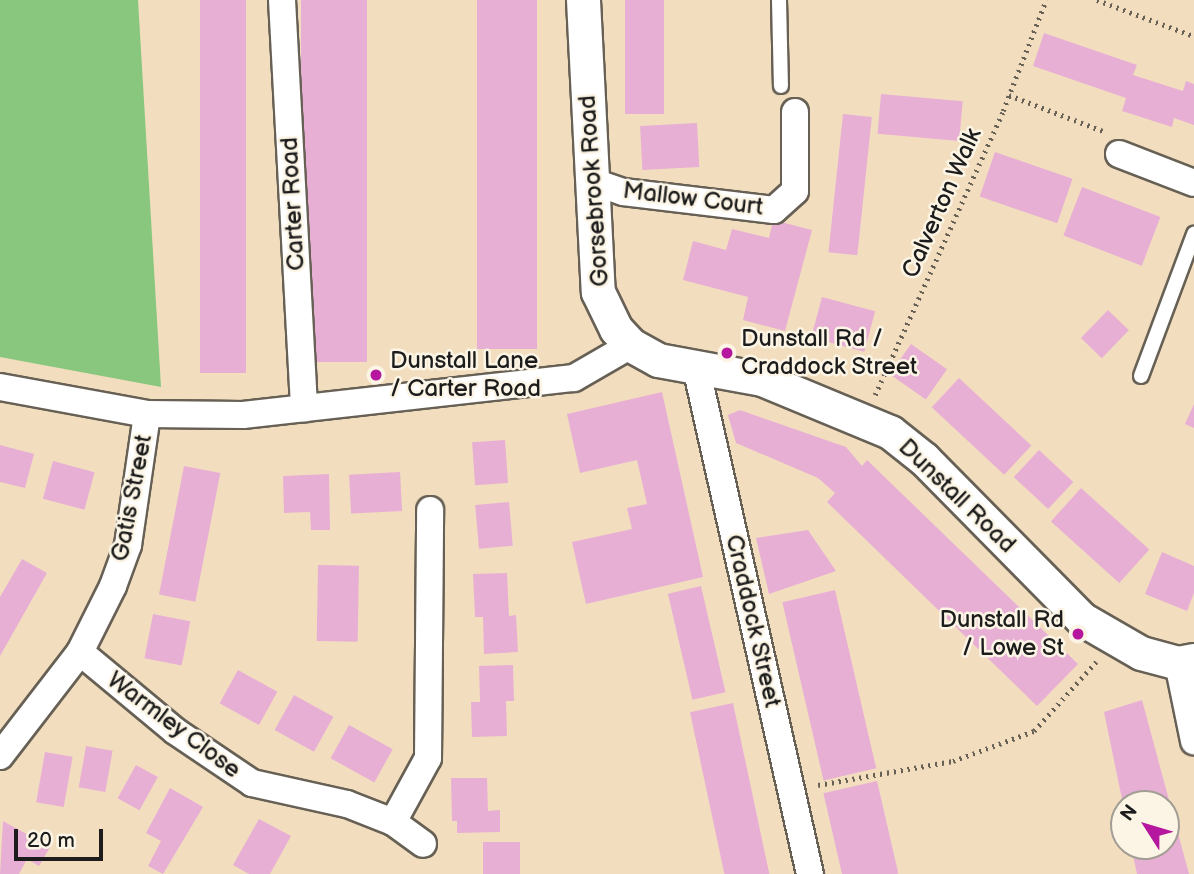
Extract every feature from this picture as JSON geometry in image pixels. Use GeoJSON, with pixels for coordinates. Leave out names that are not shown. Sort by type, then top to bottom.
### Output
{"type":"FeatureCollection","features":[{"type":"Feature","properties":{"kind":"street","name":"Carter Road"},"geometry":{"type":"LineString","coordinates":[[282,0],[304,408]]}},
{"type":"Feature","properties":{"kind":"street","name":"Gorsebrook Road"},"geometry":{"type":"LineString","coordinates":[[583,0],[598,292],[617,329],[631,345],[658,360],[696,367]]}},
{"type":"Feature","properties":{"kind":"street","name":"Mallow Court"},"geometry":{"type":"LineString","coordinates":[[591,181],[623,192],[774,210],[795,191],[795,112]]}},
{"type":"Feature","properties":{"kind":"street"},"geometry":{"type":"LineString","coordinates":[[1119,154],[1194,183]]}},
{"type":"Feature","properties":{"kind":"street"},"geometry":{"type":"LineString","coordinates":[[0,387],[147,414],[231,415],[574,377],[631,345]]}},
{"type":"Feature","properties":{"kind":"street","name":"Dunstall Road"},"geometry":{"type":"LineString","coordinates":[[696,367],[762,379],[864,418],[924,459],[1082,619],[1116,640],[1186,661]]}},
{"type":"Feature","properties":{"kind":"street","name":"Craddock Street"},"geometry":{"type":"LineString","coordinates":[[696,367],[810,874]]}},
{"type":"Feature","properties":{"kind":"street","name":"Gatis Street"},"geometry":{"type":"LineString","coordinates":[[0,756],[80,652],[108,597],[128,545],[147,414]]}},
{"type":"Feature","properties":{"kind":"street"},"geometry":{"type":"LineString","coordinates":[[393,822],[428,758],[430,510]]}},
{"type":"Feature","properties":{"kind":"street","name":"Warmley Close"},"geometry":{"type":"LineString","coordinates":[[80,652],[175,730],[252,783],[348,804],[393,822],[423,844]]}},
{"type":"Feature","properties":{"kind":"street"},"geometry":{"type":"LineString","coordinates":[[1186,661],[1194,741]]}},
{"type":"Feature","properties":{"kind":"lane"},"geometry":{"type":"LineString","coordinates":[[779,0],[781,86]]}},
{"type":"Feature","properties":{"kind":"lane"},"geometry":{"type":"LineString","coordinates":[[1140,376],[1194,234]]}},
{"type":"Feature","properties":{"kind":"path","name":"Calverton Walk"},"geometry":{"type":"LineString","coordinates":[[864,418],[1009,95],[1046,0]]}},
{"type":"Feature","properties":{"kind":"path"},"geometry":{"type":"LineString","coordinates":[[1097,0],[1194,36]]}},
{"type":"Feature","properties":{"kind":"path"},"geometry":{"type":"LineString","coordinates":[[1009,95],[1124,140],[1119,154]]}},
{"type":"Feature","properties":{"kind":"path"},"geometry":{"type":"LineString","coordinates":[[791,790],[953,761],[1034,732],[1116,640]]}},
{"type":"Feature","properties":{"kind":"green space"},"geometry":{"type":"Polygon","coordinates":[[[0,0],[138,0],[161,387],[0,357],[0,0]]]}},
{"type":"Feature","properties":{"kind":"building"},"geometry":{"type":"Polygon","coordinates":[[[200,0],[246,0],[246,373],[200,373],[200,0]]]}},
{"type":"Feature","properties":{"kind":"building"},"geometry":{"type":"Polygon","coordinates":[[[301,0],[367,0],[367,362],[301,362],[301,0]]]}},
{"type":"Feature","properties":{"kind":"building"},"geometry":{"type":"Polygon","coordinates":[[[477,0],[537,0],[537,349],[477,349],[477,0]]]}},
{"type":"Feature","properties":{"kind":"building"},"geometry":{"type":"Polygon","coordinates":[[[625,0],[664,0],[664,114],[625,114],[625,0]]]}},
{"type":"Feature","properties":{"kind":"building"},"geometry":{"type":"Polygon","coordinates":[[[1044,33],[1137,65],[1133,75],[1183,91],[1186,81],[1194,84],[1194,125],[1174,118],[1172,127],[1122,111],[1126,98],[1033,66],[1044,33]]]}},
{"type":"Feature","properties":{"kind":"building"},"geometry":{"type":"Polygon","coordinates":[[[881,94],[963,101],[959,141],[878,134],[881,94]]]}},
{"type":"Feature","properties":{"kind":"building"},"geometry":{"type":"Polygon","coordinates":[[[843,114],[872,117],[857,255],[828,252],[843,114]]]}},
{"type":"Feature","properties":{"kind":"building"},"geometry":{"type":"Polygon","coordinates":[[[697,123],[699,167],[642,170],[640,126],[697,123]]]}},
{"type":"Feature","properties":{"kind":"building"},"geometry":{"type":"Polygon","coordinates":[[[995,152],[1073,179],[1057,223],[980,196],[995,152]]]}},
{"type":"Feature","properties":{"kind":"building"},"geometry":{"type":"Polygon","coordinates":[[[1082,187],[1160,217],[1142,266],[1063,236],[1082,187]]]}},
{"type":"Feature","properties":{"kind":"building"},"geometry":{"type":"Polygon","coordinates":[[[773,220],[812,230],[785,331],[743,320],[748,297],[683,280],[693,241],[726,250],[732,229],[769,238],[773,220]]]}},
{"type":"Feature","properties":{"kind":"building"},"geometry":{"type":"Polygon","coordinates":[[[822,297],[875,311],[864,352],[811,338],[822,297]]]}},
{"type":"Feature","properties":{"kind":"building"},"geometry":{"type":"Polygon","coordinates":[[[1108,310],[1129,330],[1102,358],[1081,338],[1108,310]]]}},
{"type":"Feature","properties":{"kind":"building"},"geometry":{"type":"Polygon","coordinates":[[[911,344],[947,369],[926,400],[890,374],[911,344]]]}},
{"type":"Feature","properties":{"kind":"building"},"geometry":{"type":"Polygon","coordinates":[[[959,378],[1031,446],[1004,475],[932,407],[959,378]]]}},
{"type":"Feature","properties":{"kind":"building"},"geometry":{"type":"Polygon","coordinates":[[[662,392],[703,577],[586,604],[572,542],[632,529],[627,508],[647,504],[637,460],[580,473],[567,414],[662,392]]]}},
{"type":"Feature","properties":{"kind":"building"},"geometry":{"type":"Polygon","coordinates":[[[1194,404],[1194,428],[1185,424],[1194,404]]]}},
{"type":"Feature","properties":{"kind":"building"},"geometry":{"type":"Polygon","coordinates":[[[740,410],[846,447],[862,466],[867,460],[1078,664],[1037,706],[827,502],[835,493],[818,478],[736,443],[728,415],[740,410]]]}},
{"type":"Feature","properties":{"kind":"building"},"geometry":{"type":"Polygon","coordinates":[[[505,440],[508,483],[475,485],[472,442],[505,440]]]}},
{"type":"Feature","properties":{"kind":"building"},"geometry":{"type":"Polygon","coordinates":[[[0,445],[34,454],[25,488],[0,482],[0,445]]]}},
{"type":"Feature","properties":{"kind":"building"},"geometry":{"type":"Polygon","coordinates":[[[1039,450],[1073,482],[1048,509],[1014,477],[1039,450]]]}},
{"type":"Feature","properties":{"kind":"building"},"geometry":{"type":"Polygon","coordinates":[[[53,461],[95,472],[84,510],[43,499],[53,461]]]}},
{"type":"Feature","properties":{"kind":"building"},"geometry":{"type":"Polygon","coordinates":[[[184,466],[220,473],[195,602],[159,595],[184,466]]]}},
{"type":"Feature","properties":{"kind":"building"},"geometry":{"type":"Polygon","coordinates":[[[400,472],[402,511],[351,514],[349,475],[400,472]]]}},
{"type":"Feature","properties":{"kind":"building"},"geometry":{"type":"Polygon","coordinates":[[[329,474],[330,530],[311,530],[310,512],[284,513],[283,476],[329,474]]]}},
{"type":"Feature","properties":{"kind":"building"},"geometry":{"type":"Polygon","coordinates":[[[1081,488],[1149,550],[1119,583],[1051,521],[1081,488]]]}},
{"type":"Feature","properties":{"kind":"building"},"geometry":{"type":"Polygon","coordinates":[[[509,502],[513,546],[479,549],[475,505],[509,502]]]}},
{"type":"Feature","properties":{"kind":"building"},"geometry":{"type":"Polygon","coordinates":[[[808,530],[836,571],[769,594],[756,538],[808,530]]]}},
{"type":"Feature","properties":{"kind":"building"},"geometry":{"type":"Polygon","coordinates":[[[1162,552],[1194,566],[1194,593],[1187,611],[1145,594],[1162,552]]]}},
{"type":"Feature","properties":{"kind":"building"},"geometry":{"type":"Polygon","coordinates":[[[22,559],[47,573],[0,656],[0,597],[22,559]]]}},
{"type":"Feature","properties":{"kind":"building"},"geometry":{"type":"Polygon","coordinates":[[[318,565],[359,566],[358,642],[317,641],[318,565]]]}},
{"type":"Feature","properties":{"kind":"building"},"geometry":{"type":"Polygon","coordinates":[[[507,573],[509,616],[516,615],[518,652],[484,654],[483,617],[475,617],[473,574],[507,573]]]}},
{"type":"Feature","properties":{"kind":"building"},"geometry":{"type":"Polygon","coordinates":[[[701,586],[726,692],[692,700],[668,594],[701,586]]]}},
{"type":"Feature","properties":{"kind":"building"},"geometry":{"type":"Polygon","coordinates":[[[835,590],[876,768],[824,780],[782,602],[835,590]]]}},
{"type":"Feature","properties":{"kind":"building"},"geometry":{"type":"Polygon","coordinates":[[[153,614],[190,621],[182,665],[144,658],[153,614]]]}},
{"type":"Feature","properties":{"kind":"building"},"geometry":{"type":"Polygon","coordinates":[[[513,665],[514,701],[506,701],[507,736],[472,737],[471,702],[480,702],[479,666],[513,665]]]}},
{"type":"Feature","properties":{"kind":"building"},"geometry":{"type":"Polygon","coordinates":[[[238,670],[277,692],[259,725],[220,703],[238,670]]]}},
{"type":"Feature","properties":{"kind":"building"},"geometry":{"type":"Polygon","coordinates":[[[294,695],[333,717],[314,752],[275,730],[294,695]]]}},
{"type":"Feature","properties":{"kind":"building"},"geometry":{"type":"Polygon","coordinates":[[[1142,700],[1166,790],[1120,790],[1104,712],[1142,700]]]}},
{"type":"Feature","properties":{"kind":"building"},"geometry":{"type":"Polygon","coordinates":[[[733,703],[769,874],[724,874],[690,712],[733,703]]]}},
{"type":"Feature","properties":{"kind":"building"},"geometry":{"type":"Polygon","coordinates":[[[349,725],[393,749],[374,782],[331,758],[349,725]]]}},
{"type":"Feature","properties":{"kind":"building"},"geometry":{"type":"Polygon","coordinates":[[[86,746],[113,751],[105,792],[79,787],[86,746]]]}},
{"type":"Feature","properties":{"kind":"building"},"geometry":{"type":"Polygon","coordinates":[[[45,752],[73,757],[64,807],[36,802],[45,752]]]}},
{"type":"Feature","properties":{"kind":"building"},"geometry":{"type":"Polygon","coordinates":[[[136,765],[158,777],[139,810],[118,798],[136,765]]]}},
{"type":"Feature","properties":{"kind":"building"},"geometry":{"type":"Polygon","coordinates":[[[451,778],[487,778],[488,811],[500,810],[500,832],[457,833],[457,821],[452,821],[451,778]]]}},
{"type":"Feature","properties":{"kind":"building"},"geometry":{"type":"Polygon","coordinates":[[[877,781],[898,874],[842,874],[823,793],[877,781]]]}},
{"type":"Feature","properties":{"kind":"building"},"geometry":{"type":"Polygon","coordinates":[[[170,788],[203,807],[163,874],[148,866],[161,841],[146,833],[170,788]]]}},
{"type":"Feature","properties":{"kind":"building"},"geometry":{"type":"Polygon","coordinates":[[[259,819],[291,836],[270,874],[249,874],[233,865],[259,819]]]}},
{"type":"Feature","properties":{"kind":"building"},"geometry":{"type":"Polygon","coordinates":[[[3,821],[50,847],[39,866],[27,859],[19,874],[0,874],[3,821]]]}},
{"type":"Feature","properties":{"kind":"building"},"geometry":{"type":"Polygon","coordinates":[[[1180,841],[1189,874],[1137,874],[1134,860],[1180,860],[1180,841]]]}},
{"type":"Feature","properties":{"kind":"building"},"geometry":{"type":"Polygon","coordinates":[[[483,842],[520,842],[520,874],[483,874],[483,842]]]}},
{"type":"Feature","properties":{"kind":"place","name":"Dunstall Rd / Craddock Street"},"geometry":{"type":"Point","coordinates":[727,353]}},
{"type":"Feature","properties":{"kind":"place","name":"Dunstall Lane / Carter Road"},"geometry":{"type":"Point","coordinates":[376,375]}},
{"type":"Feature","properties":{"kind":"place","name":"Dunstall Rd / Lowe St"},"geometry":{"type":"Point","coordinates":[1078,634]}}]}
